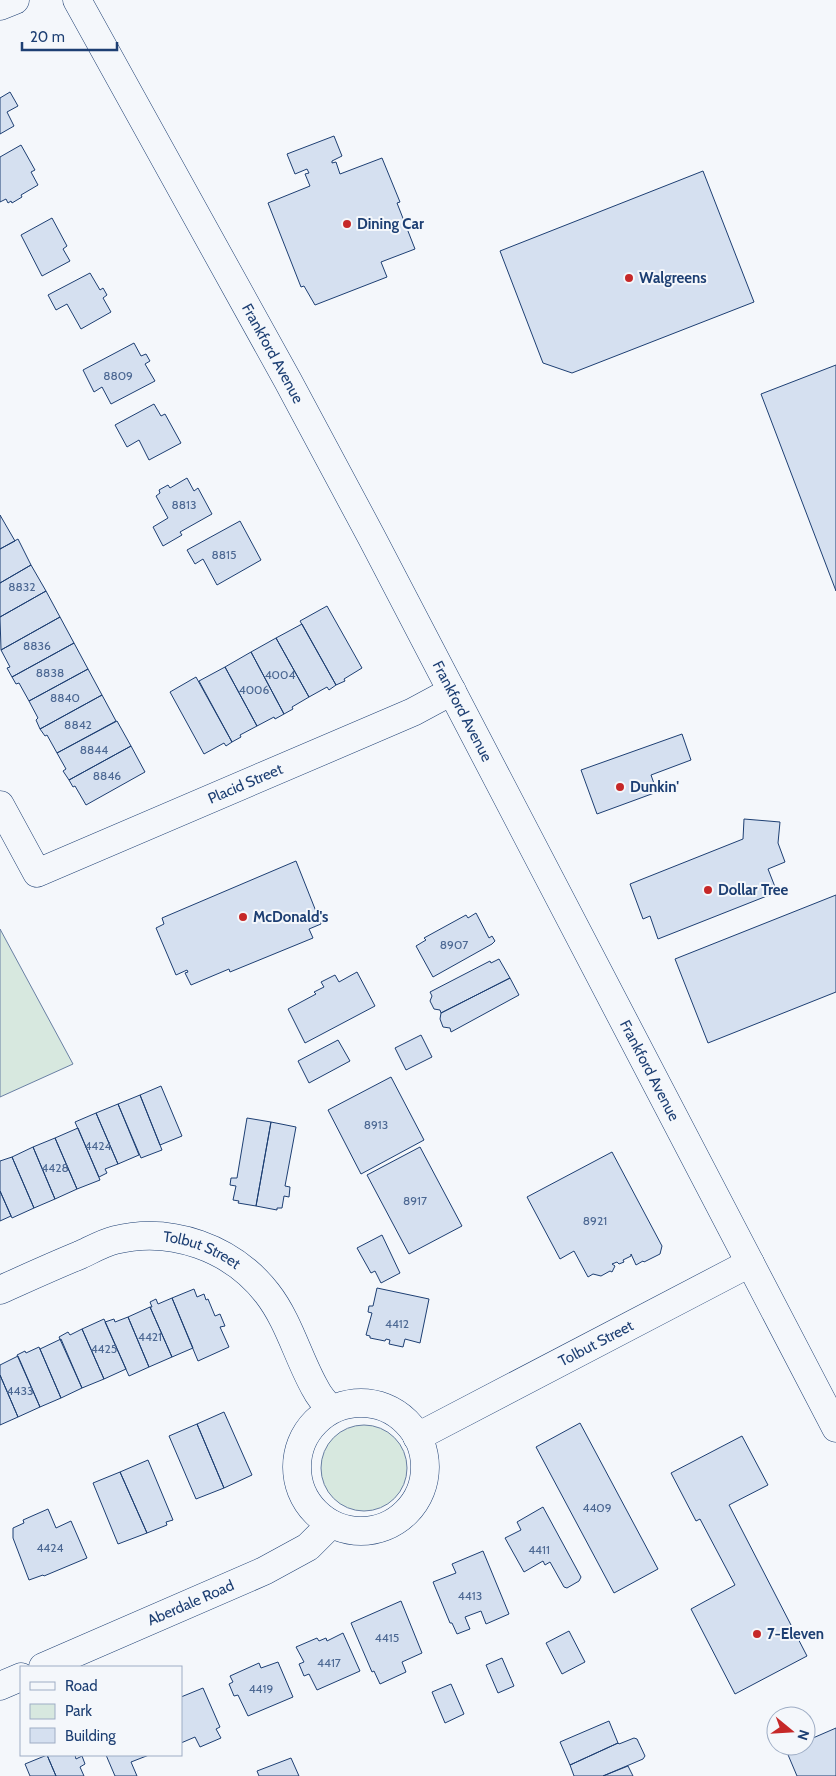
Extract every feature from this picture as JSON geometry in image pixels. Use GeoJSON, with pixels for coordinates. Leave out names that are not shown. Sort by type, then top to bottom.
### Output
{"type":"FeatureCollection","features":[{"type":"Feature","properties":{"kind":"street"},"geometry":{"type":"LineString","coordinates":[[0,6],[15,0]]}},
{"type":"Feature","properties":{"kind":"street","name":"Frankford Avenue"},"geometry":{"type":"LineString","coordinates":[[77,0],[288,381],[452,691],[836,1428]]}},
{"type":"Feature","properties":{"kind":"street","name":"Placid Street"},"geometry":{"type":"LineString","coordinates":[[0,805],[38,873],[413,712],[452,691]]}},
{"type":"Feature","properties":{"kind":"street","name":"Tolbut Street"},"geometry":{"type":"LineString","coordinates":[[0,1290],[114,1240],[164,1236],[198,1244],[237,1263],[268,1293],[287,1327],[315,1389],[331,1409]]}},
{"type":"Feature","properties":{"kind":"street","name":"Tolbut Street"},"geometry":{"type":"LineString","coordinates":[[417,1437],[750,1263]]}},
{"type":"Feature","properties":{"kind":"street"},"geometry":{"type":"LineString","coordinates":[[355,1403],[380,1405],[402,1418],[417,1437],[424,1459],[423,1482],[413,1504],[397,1520],[376,1530],[353,1531],[330,1524],[305,1501],[296,1467],[305,1434],[331,1409],[355,1403]]}},
{"type":"Feature","properties":{"kind":"street","name":"Aberdale Road"},"geometry":{"type":"LineString","coordinates":[[45,1666],[264,1571],[308,1547],[330,1524]]}},
{"type":"Feature","properties":{"kind":"street"},"geometry":{"type":"LineString","coordinates":[[0,1686],[20,1677]]}},
{"type":"Feature","properties":{"kind":"green space"},"geometry":{"type":"Polygon","coordinates":[[[0,929],[73,1064],[0,1097],[0,929]]]}},
{"type":"Feature","properties":{"kind":"green space"},"geometry":{"type":"Polygon","coordinates":[[[364,1425],[381,1428],[395,1437],[404,1451],[407,1468],[404,1485],[395,1499],[381,1508],[364,1511],[347,1508],[333,1499],[324,1485],[321,1468],[324,1451],[333,1437],[347,1428],[364,1425]]]}},
{"type":"Feature","properties":{"kind":"building"},"geometry":{"type":"Polygon","coordinates":[[[10,92],[18,106],[7,112],[14,126],[0,134],[0,98],[10,92]]]}},
{"type":"Feature","properties":{"kind":"building"},"geometry":{"type":"Polygon","coordinates":[[[334,136],[342,156],[332,161],[332,163],[336,162],[340,174],[382,158],[400,202],[397,203],[415,249],[381,262],[387,277],[315,305],[304,286],[301,287],[268,203],[310,186],[305,174],[309,173],[307,169],[295,174],[287,154],[334,136]]]}},
{"type":"Feature","properties":{"kind":"building"},"geometry":{"type":"Polygon","coordinates":[[[21,145],[35,170],[31,172],[38,185],[12,203],[11,201],[8,203],[6,199],[0,202],[0,157],[21,145]]]}},
{"type":"Feature","properties":{"kind":"building"},"geometry":{"type":"Polygon","coordinates":[[[703,171],[754,302],[572,373],[543,363],[500,251],[703,171]]]}},
{"type":"Feature","properties":{"kind":"building"},"geometry":{"type":"Polygon","coordinates":[[[52,218],[67,246],[63,249],[70,261],[42,276],[21,235],[52,218]]]}},
{"type":"Feature","properties":{"kind":"building"},"geometry":{"type":"Polygon","coordinates":[[[90,273],[100,290],[103,288],[107,295],[103,298],[111,312],[81,329],[67,304],[56,310],[48,295],[90,273]]]}},
{"type":"Feature","properties":{"kind":"building"},"geometry":{"type":"Polygon","coordinates":[[[134,343],[141,356],[146,354],[150,361],[145,364],[155,381],[111,404],[102,387],[94,392],[83,370],[134,343]]]}},
{"type":"Feature","properties":{"kind":"building"},"geometry":{"type":"Polygon","coordinates":[[[836,365],[836,591],[761,394],[836,365]]]}},
{"type":"Feature","properties":{"kind":"building"},"geometry":{"type":"Polygon","coordinates":[[[154,404],[161,416],[165,414],[181,443],[149,460],[139,440],[127,447],[115,425],[154,404]]]}},
{"type":"Feature","properties":{"kind":"building"},"geometry":{"type":"Polygon","coordinates":[[[187,478],[194,491],[198,488],[212,514],[180,532],[182,535],[163,546],[153,527],[168,518],[156,496],[160,493],[159,490],[168,485],[170,488],[187,478]]]}},
{"type":"Feature","properties":{"kind":"building"},"geometry":{"type":"Polygon","coordinates":[[[0,515],[15,541],[0,549],[0,515]]]}},
{"type":"Feature","properties":{"kind":"building"},"geometry":{"type":"Polygon","coordinates":[[[240,521],[261,560],[217,585],[203,559],[195,564],[187,550],[240,521]]]}},
{"type":"Feature","properties":{"kind":"building"},"geometry":{"type":"Polygon","coordinates":[[[18,539],[31,565],[0,583],[0,549],[18,539]]]}},
{"type":"Feature","properties":{"kind":"building"},"geometry":{"type":"Polygon","coordinates":[[[31,565],[46,591],[0,617],[0,583],[31,565]]]}},
{"type":"Feature","properties":{"kind":"building"},"geometry":{"type":"Polygon","coordinates":[[[46,591],[60,617],[1,650],[0,617],[46,591]]]}},
{"type":"Feature","properties":{"kind":"building"},"geometry":{"type":"Polygon","coordinates":[[[327,606],[362,668],[344,679],[345,681],[336,685],[300,621],[327,606]]]}},
{"type":"Feature","properties":{"kind":"building"},"geometry":{"type":"Polygon","coordinates":[[[60,617],[74,643],[12,677],[7,668],[10,667],[1,650],[60,617]]]}},
{"type":"Feature","properties":{"kind":"building"},"geometry":{"type":"Polygon","coordinates":[[[302,624],[336,685],[329,690],[327,687],[309,697],[276,638],[302,624]]]}},
{"type":"Feature","properties":{"kind":"building"},"geometry":{"type":"Polygon","coordinates":[[[276,638],[309,697],[284,714],[251,652],[276,638]]]}},
{"type":"Feature","properties":{"kind":"building"},"geometry":{"type":"Polygon","coordinates":[[[74,643],[88,669],[29,701],[19,683],[16,684],[12,677],[74,643]]]}},
{"type":"Feature","properties":{"kind":"building"},"geometry":{"type":"Polygon","coordinates":[[[251,652],[284,714],[257,726],[225,667],[251,652]]]}},
{"type":"Feature","properties":{"kind":"building"},"geometry":{"type":"Polygon","coordinates":[[[225,667],[257,726],[240,735],[241,737],[232,742],[199,681],[225,667]]]}},
{"type":"Feature","properties":{"kind":"building"},"geometry":{"type":"Polygon","coordinates":[[[88,669],[102,695],[40,729],[36,720],[38,718],[29,701],[88,669]]]}},
{"type":"Feature","properties":{"kind":"building"},"geometry":{"type":"Polygon","coordinates":[[[196,677],[232,742],[226,746],[224,743],[204,754],[170,692],[196,677]]]}},
{"type":"Feature","properties":{"kind":"building"},"geometry":{"type":"Polygon","coordinates":[[[102,695],[116,721],[57,753],[47,735],[45,736],[40,729],[102,695]]]}},
{"type":"Feature","properties":{"kind":"building"},"geometry":{"type":"Polygon","coordinates":[[[117,721],[131,746],[69,780],[63,771],[66,769],[57,753],[117,721]]]}},
{"type":"Feature","properties":{"kind":"building"},"geometry":{"type":"Polygon","coordinates":[[[682,734],[691,760],[651,775],[657,792],[597,814],[581,770],[682,734]]]}},
{"type":"Feature","properties":{"kind":"building"},"geometry":{"type":"Polygon","coordinates":[[[131,746],[145,772],[86,805],[75,786],[73,787],[69,780],[131,746]]]}},
{"type":"Feature","properties":{"kind":"building"},"geometry":{"type":"Polygon","coordinates":[[[744,819],[780,822],[778,843],[785,862],[768,869],[777,892],[658,939],[650,916],[643,919],[630,884],[743,839],[744,819]]]}},
{"type":"Feature","properties":{"kind":"building"},"geometry":{"type":"Polygon","coordinates":[[[296,861],[321,924],[309,929],[313,938],[230,972],[229,969],[191,985],[185,973],[188,972],[187,970],[176,975],[156,928],[164,924],[162,918],[296,861]]]}},
{"type":"Feature","properties":{"kind":"building"},"geometry":{"type":"Polygon","coordinates":[[[836,895],[836,992],[708,1043],[675,959],[836,895]]]}},
{"type":"Feature","properties":{"kind":"building"},"geometry":{"type":"Polygon","coordinates":[[[476,913],[489,938],[492,936],[495,941],[433,977],[416,946],[426,940],[424,938],[466,915],[468,918],[476,913]]]}},
{"type":"Feature","properties":{"kind":"building"},"geometry":{"type":"Polygon","coordinates":[[[499,959],[510,978],[441,1013],[440,1010],[434,1009],[430,1001],[432,996],[430,992],[490,961],[491,963],[499,959]]]}},
{"type":"Feature","properties":{"kind":"building"},"geometry":{"type":"Polygon","coordinates":[[[357,972],[375,1006],[305,1043],[288,1009],[316,994],[314,992],[324,987],[321,982],[335,975],[339,982],[357,972]]]}},
{"type":"Feature","properties":{"kind":"building"},"geometry":{"type":"Polygon","coordinates":[[[510,978],[519,995],[451,1032],[450,1028],[443,1027],[440,1019],[441,1013],[510,978]]]}},
{"type":"Feature","properties":{"kind":"building"},"geometry":{"type":"Polygon","coordinates":[[[421,1035],[432,1057],[406,1070],[395,1048],[421,1035]]]}},
{"type":"Feature","properties":{"kind":"building"},"geometry":{"type":"Polygon","coordinates":[[[338,1040],[350,1061],[309,1083],[298,1061],[338,1040]]]}},
{"type":"Feature","properties":{"kind":"building"},"geometry":{"type":"Polygon","coordinates":[[[391,1077],[424,1140],[361,1174],[328,1110],[391,1077]]]}},
{"type":"Feature","properties":{"kind":"building"},"geometry":{"type":"Polygon","coordinates":[[[161,1086],[182,1136],[160,1145],[140,1095],[161,1086]]]}},
{"type":"Feature","properties":{"kind":"building"},"geometry":{"type":"Polygon","coordinates":[[[140,1095],[162,1150],[141,1158],[118,1104],[140,1095]]]}},
{"type":"Feature","properties":{"kind":"building"},"geometry":{"type":"Polygon","coordinates":[[[118,1104],[139,1155],[118,1164],[96,1113],[118,1104]]]}},
{"type":"Feature","properties":{"kind":"building"},"geometry":{"type":"Polygon","coordinates":[[[96,1113],[118,1164],[105,1169],[107,1173],[99,1177],[75,1122],[96,1113]]]}},
{"type":"Feature","properties":{"kind":"building"},"geometry":{"type":"Polygon","coordinates":[[[247,1118],[271,1122],[256,1206],[238,1203],[239,1201],[233,1200],[236,1186],[230,1185],[231,1178],[237,1178],[247,1118]]]}},
{"type":"Feature","properties":{"kind":"building"},"geometry":{"type":"Polygon","coordinates":[[[271,1122],[296,1127],[285,1186],[290,1187],[289,1197],[284,1196],[282,1208],[277,1208],[277,1210],[256,1206],[271,1122]]]}},
{"type":"Feature","properties":{"kind":"building"},"geometry":{"type":"Polygon","coordinates":[[[78,1128],[100,1180],[77,1189],[55,1138],[78,1128]]]}},
{"type":"Feature","properties":{"kind":"building"},"geometry":{"type":"Polygon","coordinates":[[[55,1138],[77,1189],[55,1199],[33,1147],[55,1138]]]}},
{"type":"Feature","properties":{"kind":"building"},"geometry":{"type":"Polygon","coordinates":[[[33,1147],[55,1199],[34,1208],[12,1157],[33,1147]]]}},
{"type":"Feature","properties":{"kind":"building"},"geometry":{"type":"Polygon","coordinates":[[[420,1147],[462,1226],[409,1254],[367,1175],[420,1147]]]}},
{"type":"Feature","properties":{"kind":"building"},"geometry":{"type":"Polygon","coordinates":[[[612,1152],[662,1246],[660,1254],[644,1262],[636,1265],[631,1254],[631,1256],[623,1260],[624,1262],[612,1264],[615,1266],[612,1272],[610,1271],[601,1276],[593,1274],[588,1277],[574,1251],[560,1259],[527,1197],[612,1152]]]}},
{"type":"Feature","properties":{"kind":"building"},"geometry":{"type":"Polygon","coordinates":[[[12,1157],[34,1208],[12,1218],[0,1191],[0,1161],[12,1157]]]}},
{"type":"Feature","properties":{"kind":"building"},"geometry":{"type":"Polygon","coordinates":[[[0,1191],[11,1216],[0,1221],[0,1191]]]}},
{"type":"Feature","properties":{"kind":"building"},"geometry":{"type":"Polygon","coordinates":[[[382,1235],[400,1273],[381,1283],[375,1271],[371,1273],[357,1248],[382,1235]]]}},
{"type":"Feature","properties":{"kind":"building"},"geometry":{"type":"Polygon","coordinates":[[[377,1288],[429,1299],[420,1343],[405,1339],[403,1347],[389,1344],[390,1340],[370,1338],[370,1336],[366,1335],[372,1313],[368,1312],[369,1306],[373,1306],[377,1288]]]}},
{"type":"Feature","properties":{"kind":"building"},"geometry":{"type":"Polygon","coordinates":[[[194,1289],[197,1297],[204,1294],[206,1300],[208,1299],[215,1316],[220,1314],[225,1326],[220,1327],[229,1347],[198,1361],[172,1298],[194,1289]]]}},
{"type":"Feature","properties":{"kind":"building"},"geometry":{"type":"Polygon","coordinates":[[[172,1298],[193,1348],[172,1357],[150,1307],[152,1307],[150,1302],[156,1299],[158,1304],[172,1298]]]}},
{"type":"Feature","properties":{"kind":"building"},"geometry":{"type":"Polygon","coordinates":[[[150,1307],[172,1357],[149,1367],[128,1317],[150,1307]]]}},
{"type":"Feature","properties":{"kind":"building"},"geometry":{"type":"Polygon","coordinates":[[[128,1317],[149,1367],[129,1376],[105,1322],[114,1319],[115,1322],[128,1317]]]}},
{"type":"Feature","properties":{"kind":"building"},"geometry":{"type":"Polygon","coordinates":[[[104,1319],[126,1369],[104,1379],[82,1329],[104,1319]]]}},
{"type":"Feature","properties":{"kind":"building"},"geometry":{"type":"Polygon","coordinates":[[[82,1329],[104,1379],[82,1388],[59,1337],[68,1332],[70,1335],[82,1329]]]}},
{"type":"Feature","properties":{"kind":"building"},"geometry":{"type":"Polygon","coordinates":[[[61,1339],[82,1388],[61,1398],[40,1349],[61,1339]]]}},
{"type":"Feature","properties":{"kind":"building"},"geometry":{"type":"Polygon","coordinates":[[[39,1347],[61,1398],[40,1407],[17,1355],[39,1347]]]}},
{"type":"Feature","properties":{"kind":"building"},"geometry":{"type":"Polygon","coordinates":[[[18,1356],[40,1407],[18,1417],[0,1375],[0,1365],[18,1356]]]}},
{"type":"Feature","properties":{"kind":"building"},"geometry":{"type":"Polygon","coordinates":[[[0,1375],[18,1417],[0,1425],[0,1375]]]}},
{"type":"Feature","properties":{"kind":"building"},"geometry":{"type":"Polygon","coordinates":[[[224,1412],[252,1475],[224,1488],[197,1424],[224,1412]]]}},
{"type":"Feature","properties":{"kind":"building"},"geometry":{"type":"Polygon","coordinates":[[[580,1423],[658,1569],[614,1593],[536,1447],[580,1423]]]}},
{"type":"Feature","properties":{"kind":"building"},"geometry":{"type":"Polygon","coordinates":[[[197,1424],[224,1488],[196,1499],[169,1436],[197,1424]]]}},
{"type":"Feature","properties":{"kind":"building"},"geometry":{"type":"Polygon","coordinates":[[[742,1436],[768,1485],[729,1505],[807,1656],[735,1694],[691,1609],[735,1585],[700,1519],[696,1521],[671,1473],[742,1436]]]}},
{"type":"Feature","properties":{"kind":"building"},"geometry":{"type":"Polygon","coordinates":[[[148,1460],[173,1520],[166,1522],[167,1525],[147,1533],[120,1472],[148,1460]]]}},
{"type":"Feature","properties":{"kind":"building"},"geometry":{"type":"Polygon","coordinates":[[[120,1472],[147,1533],[118,1544],[93,1483],[120,1472]]]}},
{"type":"Feature","properties":{"kind":"building"},"geometry":{"type":"Polygon","coordinates":[[[543,1507],[581,1577],[579,1581],[567,1588],[564,1587],[550,1562],[545,1565],[543,1561],[524,1572],[505,1538],[521,1530],[517,1522],[543,1507]]]}},
{"type":"Feature","properties":{"kind":"building"},"geometry":{"type":"Polygon","coordinates":[[[48,1509],[56,1528],[71,1521],[87,1558],[44,1576],[29,1580],[13,1538],[13,1528],[24,1523],[23,1520],[48,1509]]]}},
{"type":"Feature","properties":{"kind":"building"},"geometry":{"type":"Polygon","coordinates":[[[483,1551],[509,1614],[486,1624],[481,1611],[465,1617],[470,1629],[457,1634],[452,1623],[450,1623],[433,1582],[456,1573],[452,1564],[483,1551]]]}},
{"type":"Feature","properties":{"kind":"building"},"geometry":{"type":"Polygon","coordinates":[[[401,1601],[422,1653],[402,1662],[406,1672],[380,1684],[374,1671],[372,1672],[351,1623],[401,1601]]]}},
{"type":"Feature","properties":{"kind":"building"},"geometry":{"type":"Polygon","coordinates":[[[569,1631],[585,1662],[562,1674],[546,1643],[569,1631]]]}},
{"type":"Feature","properties":{"kind":"building"},"geometry":{"type":"Polygon","coordinates":[[[343,1633],[360,1671],[317,1690],[309,1674],[304,1676],[299,1664],[304,1662],[296,1647],[317,1638],[319,1641],[326,1638],[327,1641],[343,1633]]]}},
{"type":"Feature","properties":{"kind":"building"},"geometry":{"type":"Polygon","coordinates":[[[502,1658],[514,1686],[498,1693],[486,1665],[502,1658]]]}},
{"type":"Feature","properties":{"kind":"building"},"geometry":{"type":"Polygon","coordinates":[[[278,1662],[293,1697],[248,1716],[238,1695],[234,1696],[229,1684],[233,1682],[230,1676],[259,1663],[261,1668],[278,1662]]]}},
{"type":"Feature","properties":{"kind":"building"},"geometry":{"type":"Polygon","coordinates":[[[451,1684],[464,1714],[445,1723],[432,1692],[451,1684]]]}},
{"type":"Feature","properties":{"kind":"building"},"geometry":{"type":"Polygon","coordinates":[[[203,1688],[220,1727],[216,1729],[221,1738],[200,1747],[195,1737],[182,1743],[182,1697],[203,1688]]]}},
{"type":"Feature","properties":{"kind":"building"},"geometry":{"type":"Polygon","coordinates":[[[609,1721],[618,1743],[570,1765],[560,1742],[609,1721]]]}},
{"type":"Feature","properties":{"kind":"building"},"geometry":{"type":"Polygon","coordinates":[[[836,1728],[836,1776],[797,1776],[789,1756],[816,1756],[816,1737],[836,1728]]]}},
{"type":"Feature","properties":{"kind":"building"},"geometry":{"type":"Polygon","coordinates":[[[634,1738],[637,1739],[645,1756],[643,1759],[603,1776],[574,1776],[570,1765],[618,1743],[634,1738]]]}},
{"type":"Feature","properties":{"kind":"building"},"geometry":{"type":"Polygon","coordinates":[[[47,1756],[56,1776],[30,1776],[25,1764],[47,1756]]]}},
{"type":"Feature","properties":{"kind":"building"},"geometry":{"type":"Polygon","coordinates":[[[47,1756],[75,1756],[76,1759],[82,1756],[85,1764],[80,1767],[84,1776],[56,1776],[47,1756]]]}},
{"type":"Feature","properties":{"kind":"building"},"geometry":{"type":"Polygon","coordinates":[[[106,1756],[146,1756],[131,1762],[137,1776],[115,1776],[106,1756]]]}},
{"type":"Feature","properties":{"kind":"building"},"geometry":{"type":"Polygon","coordinates":[[[291,1758],[299,1776],[259,1776],[257,1771],[291,1758]]]}},
{"type":"Feature","properties":{"kind":"building"},"geometry":{"type":"Polygon","coordinates":[[[628,1766],[633,1776],[603,1776],[628,1766]]]}},
{"type":"Feature","properties":{"kind":"place","name":"Dining Car"},"geometry":{"type":"Point","coordinates":[347,224]}},
{"type":"Feature","properties":{"kind":"place","name":"Walgreens"},"geometry":{"type":"Point","coordinates":[629,278]}},
{"type":"Feature","properties":{"kind":"place","name":"Dunkin'"},"geometry":{"type":"Point","coordinates":[620,787]}},
{"type":"Feature","properties":{"kind":"place","name":"Dollar Tree"},"geometry":{"type":"Point","coordinates":[708,890]}},
{"type":"Feature","properties":{"kind":"place","name":"McDonald's"},"geometry":{"type":"Point","coordinates":[243,917]}},
{"type":"Feature","properties":{"kind":"place","name":"7-Eleven"},"geometry":{"type":"Point","coordinates":[757,1634]}}]}
